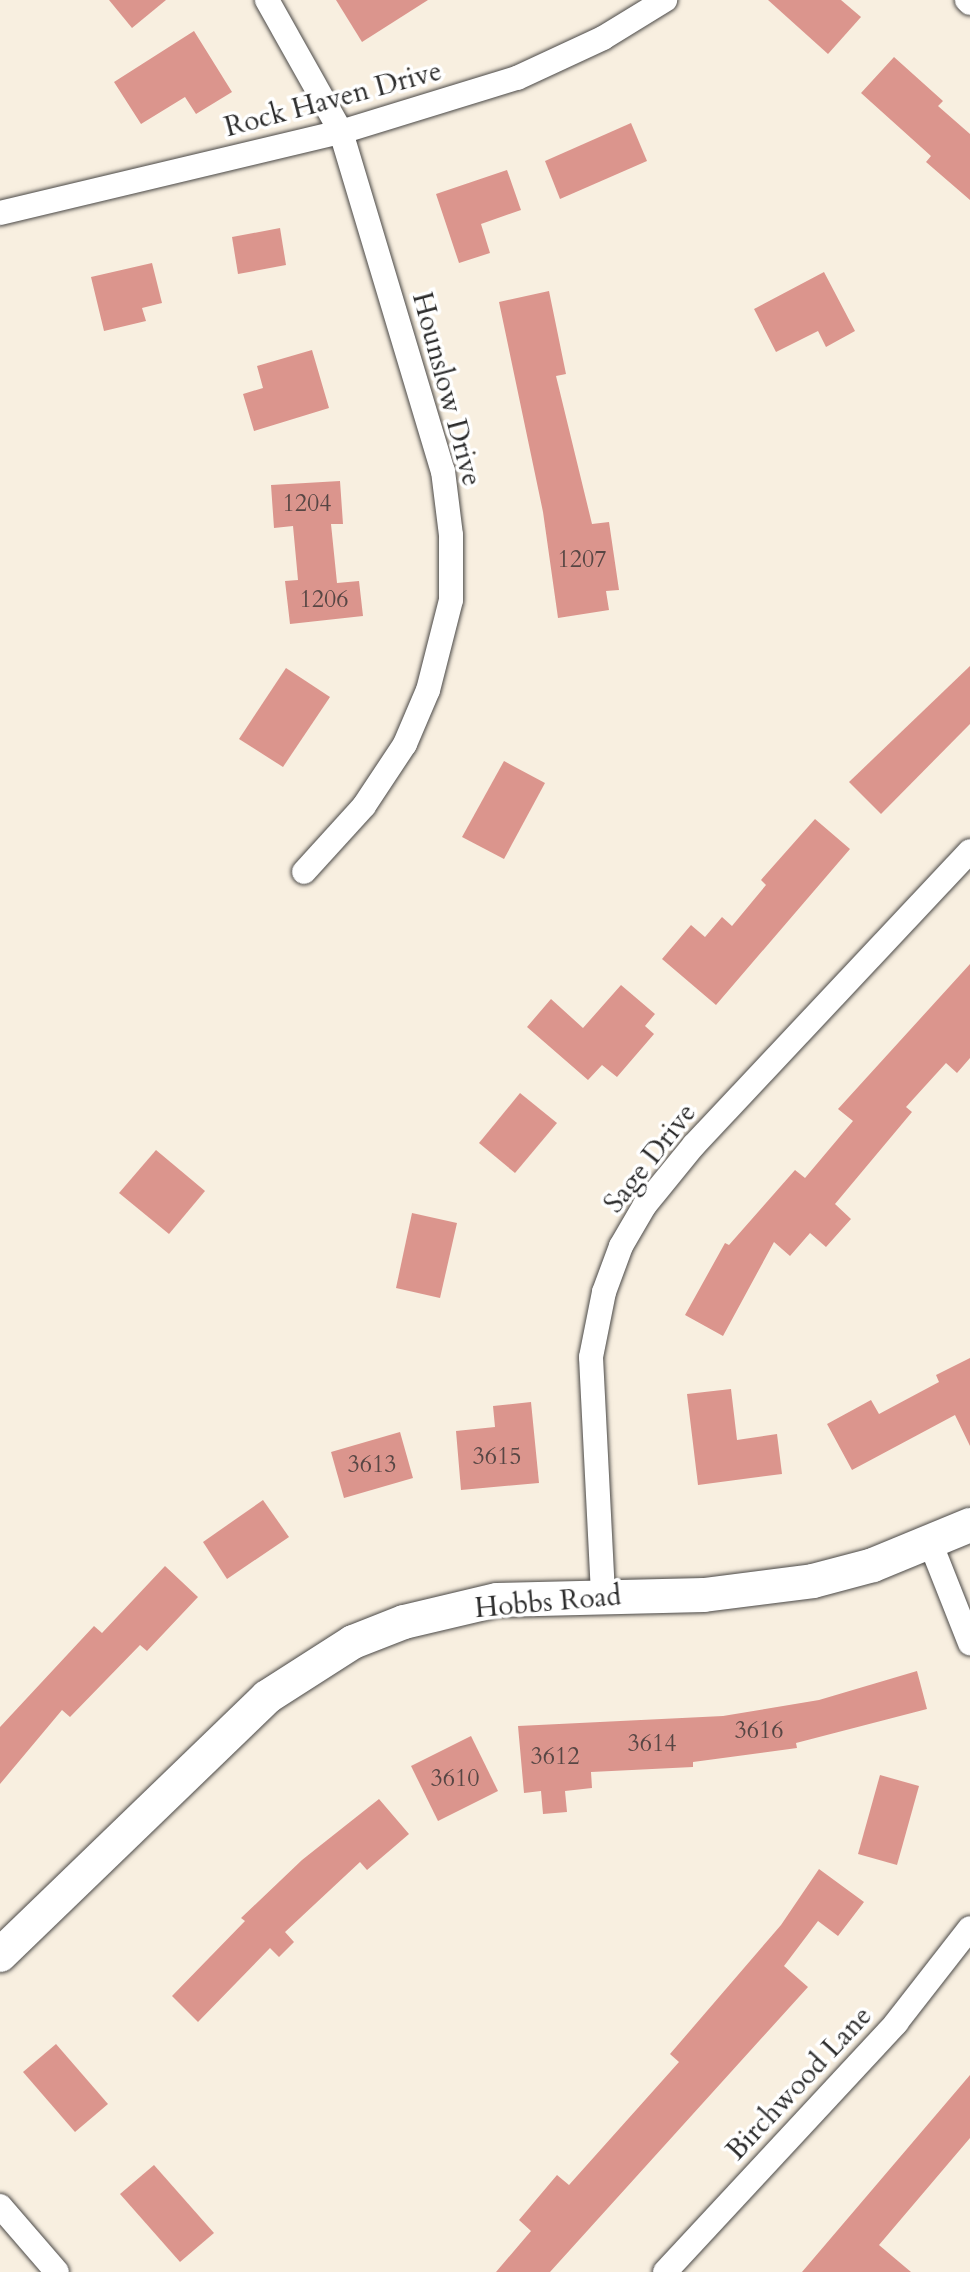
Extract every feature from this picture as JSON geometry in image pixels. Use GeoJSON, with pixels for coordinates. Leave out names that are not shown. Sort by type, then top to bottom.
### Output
{"type":"FeatureCollection","features":[{"type":"Feature","properties":{"kind":"street","name":"Hounslow Drive"},"geometry":{"type":"LineString","coordinates":[[267,0],[341,132],[443,471],[451,535],[451,600],[428,690],[405,744],[364,806],[304,872]]}},
{"type":"Feature","properties":{"kind":"street","name":"Rock Haven Drive"},"geometry":{"type":"LineString","coordinates":[[0,213],[341,132],[517,78],[603,38],[665,0]]}},
{"type":"Feature","properties":{"kind":"street","name":"Sage Drive"},"geometry":{"type":"LineString","coordinates":[[603,1594],[591,1357],[604,1292],[621,1246],[645,1205],[694,1145],[970,851]]}},
{"type":"Feature","properties":{"kind":"street","name":"Hobbs Road"},"geometry":{"type":"LineString","coordinates":[[0,1955],[267,1697],[313,1665],[404,1622],[497,1600],[762,1591],[873,1565],[970,1525]]}},
{"type":"Feature","properties":{"kind":"street"},"geometry":{"type":"LineString","coordinates":[[930,1542],[970,1643]]}},
{"type":"Feature","properties":{"kind":"street","name":"Birchwood Lane"},"geometry":{"type":"LineString","coordinates":[[665,2272],[896,2023],[970,1928]]}},
{"type":"Feature","properties":{"kind":"street"},"geometry":{"type":"LineString","coordinates":[[0,2206],[57,2272]]}},
{"type":"Feature","properties":{"kind":"building"},"geometry":{"type":"Polygon","coordinates":[[[109,0],[166,0],[132,28],[109,0]]]}},
{"type":"Feature","properties":{"kind":"building"},"geometry":{"type":"Polygon","coordinates":[[[336,0],[428,0],[362,42],[336,0]]]}},
{"type":"Feature","properties":{"kind":"building"},"geometry":{"type":"Polygon","coordinates":[[[768,0],[841,0],[861,17],[828,54],[768,0]]]}},
{"type":"Feature","properties":{"kind":"building"},"geometry":{"type":"Polygon","coordinates":[[[194,31],[232,92],[196,114],[185,97],[141,124],[114,82],[194,31]]]}},
{"type":"Feature","properties":{"kind":"building"},"geometry":{"type":"Polygon","coordinates":[[[894,57],[943,101],[938,106],[970,134],[970,200],[926,162],[931,156],[861,93],[894,57]]]}},
{"type":"Feature","properties":{"kind":"building"},"geometry":{"type":"Polygon","coordinates":[[[631,123],[647,161],[560,199],[545,161],[631,123]]]}},
{"type":"Feature","properties":{"kind":"building"},"geometry":{"type":"Polygon","coordinates":[[[507,170],[521,210],[481,224],[490,253],[459,263],[436,194],[507,170]]]}},
{"type":"Feature","properties":{"kind":"building"},"geometry":{"type":"Polygon","coordinates":[[[280,228],[286,265],[238,274],[232,237],[280,228]]]}},
{"type":"Feature","properties":{"kind":"building"},"geometry":{"type":"Polygon","coordinates":[[[152,263],[162,303],[142,308],[146,321],[104,331],[91,277],[152,263]]]}},
{"type":"Feature","properties":{"kind":"building"},"geometry":{"type":"Polygon","coordinates":[[[824,272],[855,331],[826,347],[818,331],[776,352],[754,309],[824,272]]]}},
{"type":"Feature","properties":{"kind":"building"},"geometry":{"type":"Polygon","coordinates":[[[549,291],[566,374],[556,376],[592,524],[609,522],[619,590],[606,591],[609,610],[558,618],[543,512],[499,302],[549,291]]]}},
{"type":"Feature","properties":{"kind":"building"},"geometry":{"type":"Polygon","coordinates":[[[312,350],[329,408],[254,431],[243,394],[263,388],[257,366],[312,350]]]}},
{"type":"Feature","properties":{"kind":"building"},"geometry":{"type":"Polygon","coordinates":[[[340,481],[343,524],[331,524],[337,583],[359,581],[363,616],[290,624],[285,581],[298,580],[293,526],[274,528],[271,485],[340,481]]]}},
{"type":"Feature","properties":{"kind":"building"},"geometry":{"type":"Polygon","coordinates":[[[970,666],[970,724],[881,814],[849,782],[970,666]]]}},
{"type":"Feature","properties":{"kind":"building"},"geometry":{"type":"Polygon","coordinates":[[[286,668],[330,697],[283,767],[239,739],[286,668]]]}},
{"type":"Feature","properties":{"kind":"building"},"geometry":{"type":"Polygon","coordinates":[[[504,761],[545,783],[504,859],[462,837],[504,761]]]}},
{"type":"Feature","properties":{"kind":"building"},"geometry":{"type":"Polygon","coordinates":[[[815,819],[850,849],[716,1005],[662,959],[691,925],[705,937],[722,917],[732,926],[766,885],[761,880],[815,819]]]}},
{"type":"Feature","properties":{"kind":"building"},"geometry":{"type":"Polygon","coordinates":[[[970,964],[970,1058],[957,1073],[946,1063],[906,1107],[912,1112],[835,1204],[851,1219],[826,1247],[810,1233],[790,1256],[774,1242],[723,1336],[685,1315],[725,1243],[729,1245],[795,1170],[805,1178],[853,1121],[838,1109],[970,964]]]}},
{"type":"Feature","properties":{"kind":"building"},"geometry":{"type":"Polygon","coordinates":[[[621,985],[655,1014],[645,1026],[654,1034],[617,1077],[602,1065],[588,1080],[527,1027],[551,999],[583,1028],[621,985]]]}},
{"type":"Feature","properties":{"kind":"building"},"geometry":{"type":"Polygon","coordinates":[[[520,1093],[557,1123],[515,1173],[479,1143],[520,1093]]]}},
{"type":"Feature","properties":{"kind":"building"},"geometry":{"type":"Polygon","coordinates":[[[156,1150],[205,1191],[169,1234],[119,1193],[156,1150]]]}},
{"type":"Feature","properties":{"kind":"building"},"geometry":{"type":"Polygon","coordinates":[[[412,1213],[457,1223],[440,1298],[396,1288],[412,1213]]]}},
{"type":"Feature","properties":{"kind":"building"},"geometry":{"type":"Polygon","coordinates":[[[970,1358],[970,1446],[955,1415],[852,1470],[827,1424],[871,1400],[879,1414],[939,1382],[936,1375],[970,1358]]]}},
{"type":"Feature","properties":{"kind":"building"},"geometry":{"type":"Polygon","coordinates":[[[731,1389],[737,1440],[777,1434],[782,1474],[698,1485],[687,1394],[731,1389]]]}},
{"type":"Feature","properties":{"kind":"building"},"geometry":{"type":"Polygon","coordinates":[[[531,1402],[539,1483],[461,1490],[456,1431],[495,1427],[493,1406],[531,1402]]]}},
{"type":"Feature","properties":{"kind":"building"},"geometry":{"type":"Polygon","coordinates":[[[400,1432],[413,1478],[344,1498],[331,1452],[400,1432]]]}},
{"type":"Feature","properties":{"kind":"building"},"geometry":{"type":"Polygon","coordinates":[[[263,1500],[289,1537],[227,1579],[203,1542],[263,1500]]]}},
{"type":"Feature","properties":{"kind":"building"},"geometry":{"type":"Polygon","coordinates":[[[165,1566],[198,1597],[147,1651],[140,1645],[70,1717],[62,1710],[0,1784],[0,1727],[94,1626],[102,1633],[165,1566]]]}},
{"type":"Feature","properties":{"kind":"building"},"geometry":{"type":"Polygon","coordinates":[[[917,1671],[927,1709],[796,1743],[797,1748],[693,1762],[693,1767],[591,1772],[592,1788],[565,1791],[567,1812],[543,1814],[541,1791],[524,1793],[518,1726],[723,1716],[819,1700],[917,1671]]]}},
{"type":"Feature","properties":{"kind":"building"},"geometry":{"type":"Polygon","coordinates":[[[471,1736],[498,1791],[438,1821],[411,1766],[471,1736]]]}},
{"type":"Feature","properties":{"kind":"building"},"geometry":{"type":"Polygon","coordinates":[[[880,1775],[919,1786],[897,1865],[858,1854],[880,1775]]]}},
{"type":"Feature","properties":{"kind":"building"},"geometry":{"type":"Polygon","coordinates":[[[379,1799],[409,1834],[367,1870],[360,1862],[285,1932],[294,1942],[279,1957],[270,1948],[198,2022],[172,1996],[245,1921],[241,1918],[302,1860],[379,1799]]]}},
{"type":"Feature","properties":{"kind":"building"},"geometry":{"type":"Polygon","coordinates":[[[819,1869],[864,1902],[838,1936],[818,1921],[784,1966],[808,1987],[550,2272],[496,2272],[531,2231],[519,2220],[557,2175],[569,2185],[679,2062],[670,2054],[781,1925],[819,1869]]]}},
{"type":"Feature","properties":{"kind":"building"},"geometry":{"type":"Polygon","coordinates":[[[56,2044],[108,2104],[75,2132],[23,2072],[56,2044]]]}},
{"type":"Feature","properties":{"kind":"building"},"geometry":{"type":"Polygon","coordinates":[[[970,2075],[970,2138],[879,2245],[911,2272],[802,2272],[970,2075]]]}},
{"type":"Feature","properties":{"kind":"building"},"geometry":{"type":"Polygon","coordinates":[[[154,2165],[214,2233],[180,2262],[120,2194],[154,2165]]]}}]}
